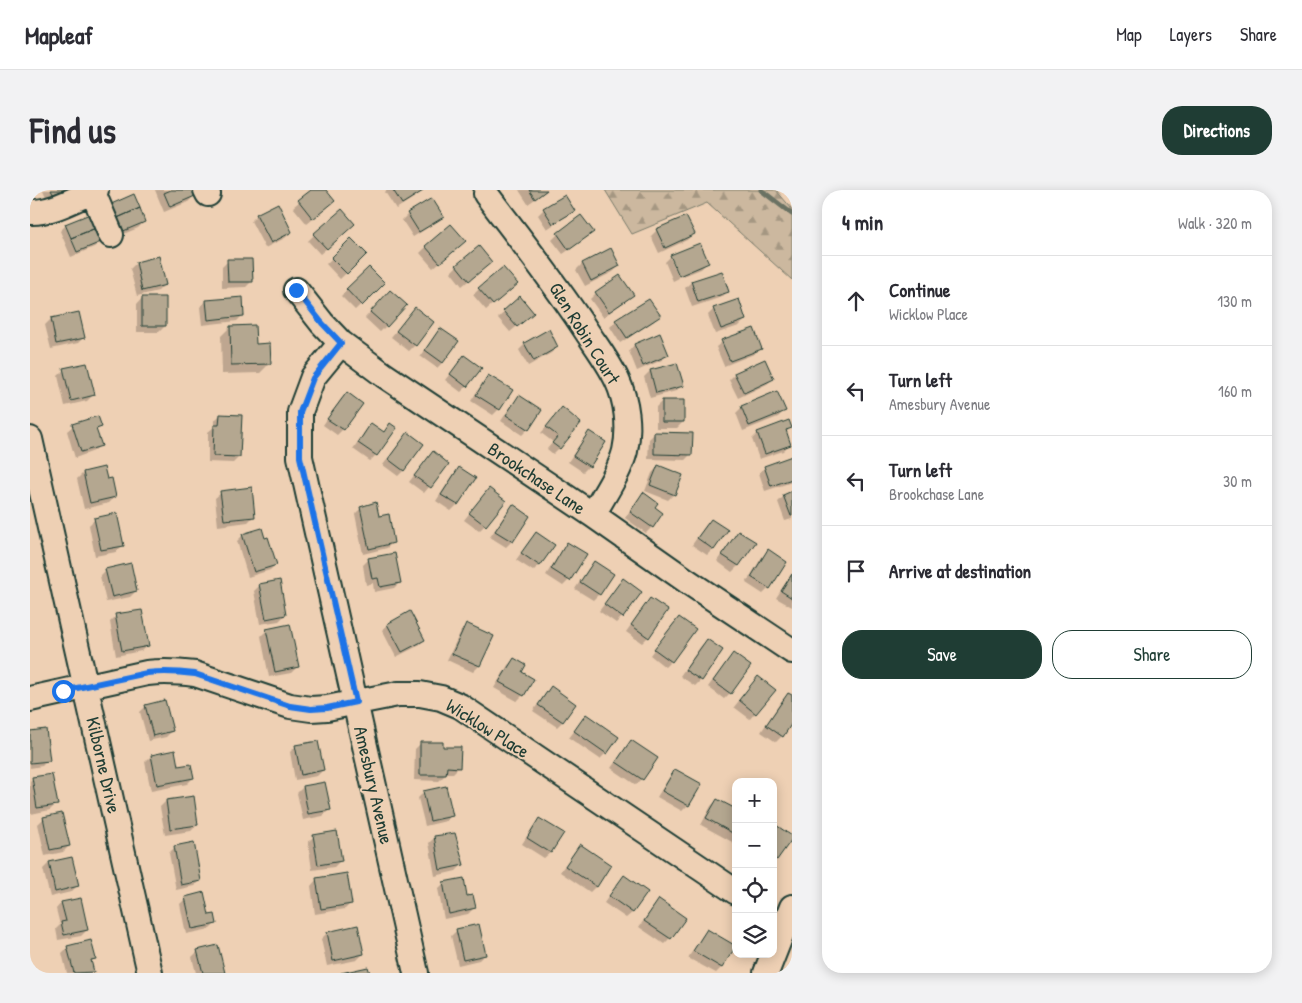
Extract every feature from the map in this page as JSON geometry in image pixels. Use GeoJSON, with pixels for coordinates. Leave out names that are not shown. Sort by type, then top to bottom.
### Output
{"type":"FeatureCollection","features":[{"type":"Feature","properties":{"kind":"street"},"geometry":{"type":"LineString","coordinates":[[30,212],[52,208],[93,190],[111,235]]}},
{"type":"Feature","properties":{"kind":"street","name":"Glen Robin Court"},"geometry":{"type":"LineString","coordinates":[[486,194],[581,322],[618,381],[624,398],[627,414],[625,450],[618,472],[593,515]]}},
{"type":"Feature","properties":{"kind":"street","name":"Brookchase Lane"},"geometry":{"type":"LineString","coordinates":[[296,290],[322,323],[341,343],[384,375],[792,651]]}},
{"type":"Feature","properties":{"kind":"street","name":"Amesbury Avenue"},"geometry":{"type":"LineString","coordinates":[[341,343],[313,378],[300,412],[300,457],[416,973]]}},
{"type":"Feature","properties":{"kind":"street","name":"Kilborne Drive"},"geometry":{"type":"LineString","coordinates":[[30,439],[150,973]]}},
{"type":"Feature","properties":{"kind":"street","name":"Wicklow Place"},"geometry":{"type":"LineString","coordinates":[[30,699],[159,672],[195,674],[290,706],[311,709],[398,694],[420,694],[441,698],[460,706],[732,889]]}},
{"type":"Feature","properties":{"kind":"street"},"geometry":{"type":"LineString","coordinates":[[766,973],[783,916]]}},
{"type":"Feature","properties":{"kind":"green space"},"geometry":{"type":"Polygon","coordinates":[[[605,190],[776,190],[792,209],[792,280],[707,203],[632,234],[605,190]]]}},
{"type":"Feature","properties":{"kind":"building"},"geometry":{"type":"Polygon","coordinates":[[[51,190],[64,190],[53,194],[51,190]]]}},
{"type":"Feature","properties":{"kind":"building"},"geometry":{"type":"Polygon","coordinates":[[[171,190],[193,190],[195,196],[170,207],[164,193],[171,190]]]}},
{"type":"Feature","properties":{"kind":"building"},"geometry":{"type":"Polygon","coordinates":[[[311,190],[326,190],[335,201],[313,219],[298,200],[311,190]]]}},
{"type":"Feature","properties":{"kind":"building"},"geometry":{"type":"Polygon","coordinates":[[[393,190],[422,190],[423,191],[402,204],[393,190]]]}},
{"type":"Feature","properties":{"kind":"building"},"geometry":{"type":"Polygon","coordinates":[[[529,190],[547,190],[535,199],[529,190]]]}},
{"type":"Feature","properties":{"kind":"building"},"geometry":{"type":"Polygon","coordinates":[[[134,194],[140,208],[115,219],[109,205],[134,194]]]}},
{"type":"Feature","properties":{"kind":"building"},"geometry":{"type":"Polygon","coordinates":[[[565,195],[575,211],[553,224],[543,208],[565,195]]]}},
{"type":"Feature","properties":{"kind":"building"},"geometry":{"type":"Polygon","coordinates":[[[432,198],[444,217],[419,232],[407,213],[432,198]]]}},
{"type":"Feature","properties":{"kind":"building"},"geometry":{"type":"Polygon","coordinates":[[[278,203],[292,232],[271,243],[256,214],[278,203]]]}},
{"type":"Feature","properties":{"kind":"building"},"geometry":{"type":"Polygon","coordinates":[[[140,208],[145,222],[121,232],[115,219],[140,208]]]}},
{"type":"Feature","properties":{"kind":"building"},"geometry":{"type":"Polygon","coordinates":[[[342,209],[355,224],[327,249],[313,234],[342,209]]]}},
{"type":"Feature","properties":{"kind":"building"},"geometry":{"type":"Polygon","coordinates":[[[90,214],[96,228],[71,238],[65,224],[90,214]]]}},
{"type":"Feature","properties":{"kind":"building"},"geometry":{"type":"Polygon","coordinates":[[[581,215],[594,232],[569,250],[557,233],[581,215]]]}},
{"type":"Feature","properties":{"kind":"building"},"geometry":{"type":"Polygon","coordinates":[[[686,216],[695,234],[665,248],[656,229],[686,216]]]}},
{"type":"Feature","properties":{"kind":"building"},"geometry":{"type":"Polygon","coordinates":[[[451,224],[466,241],[440,263],[425,246],[451,224]]]}},
{"type":"Feature","properties":{"kind":"building"},"geometry":{"type":"Polygon","coordinates":[[[96,228],[101,242],[77,252],[71,238],[96,228]]]}},
{"type":"Feature","properties":{"kind":"building"},"geometry":{"type":"Polygon","coordinates":[[[351,238],[367,254],[347,274],[331,258],[351,238]]]}},
{"type":"Feature","properties":{"kind":"building"},"geometry":{"type":"Polygon","coordinates":[[[700,243],[709,263],[679,276],[670,255],[700,243]]]}},
{"type":"Feature","properties":{"kind":"building"},"geometry":{"type":"Polygon","coordinates":[[[479,246],[492,262],[469,281],[456,265],[479,246]]]}},
{"type":"Feature","properties":{"kind":"building"},"geometry":{"type":"Polygon","coordinates":[[[611,248],[620,266],[591,281],[582,263],[611,248]]]}},
{"type":"Feature","properties":{"kind":"building"},"geometry":{"type":"Polygon","coordinates":[[[159,256],[166,285],[142,291],[136,262],[159,256]]]}},
{"type":"Feature","properties":{"kind":"building"},"geometry":{"type":"Polygon","coordinates":[[[227,259],[252,259],[253,282],[228,282],[227,259]]]}},
{"type":"Feature","properties":{"kind":"building"},"geometry":{"type":"Polygon","coordinates":[[[369,267],[385,283],[362,306],[346,289],[369,267]]]}},
{"type":"Feature","properties":{"kind":"building"},"geometry":{"type":"Polygon","coordinates":[[[503,267],[518,284],[493,305],[478,288],[503,267]]]}},
{"type":"Feature","properties":{"kind":"building"},"geometry":{"type":"Polygon","coordinates":[[[722,271],[729,292],[698,302],[691,281],[722,271]]]}},
{"type":"Feature","properties":{"kind":"building"},"geometry":{"type":"Polygon","coordinates":[[[620,275],[634,295],[609,312],[595,292],[620,275]]]}},
{"type":"Feature","properties":{"kind":"building"},"geometry":{"type":"Polygon","coordinates":[[[390,290],[407,305],[387,327],[370,312],[390,290]]]}},
{"type":"Feature","properties":{"kind":"building"},"geometry":{"type":"Polygon","coordinates":[[[520,296],[534,313],[517,327],[503,311],[520,296]]]}},
{"type":"Feature","properties":{"kind":"building"},"geometry":{"type":"Polygon","coordinates":[[[142,297],[166,297],[166,326],[142,326],[142,297]]]}},
{"type":"Feature","properties":{"kind":"building"},"geometry":{"type":"Polygon","coordinates":[[[243,297],[244,316],[208,320],[206,300],[243,297]]]}},
{"type":"Feature","properties":{"kind":"building"},"geometry":{"type":"Polygon","coordinates":[[[649,299],[661,316],[627,338],[615,320],[649,299]]]}},
{"type":"Feature","properties":{"kind":"building"},"geometry":{"type":"Polygon","coordinates":[[[739,299],[746,320],[721,329],[713,308],[739,299]]]}},
{"type":"Feature","properties":{"kind":"building"},"geometry":{"type":"Polygon","coordinates":[[[415,307],[434,322],[416,346],[396,331],[415,307]]]}},
{"type":"Feature","properties":{"kind":"building"},"geometry":{"type":"Polygon","coordinates":[[[79,312],[85,338],[56,344],[51,318],[79,312]]]}},
{"type":"Feature","properties":{"kind":"building"},"geometry":{"type":"Polygon","coordinates":[[[255,325],[256,344],[270,343],[271,364],[231,365],[230,326],[255,325]]]}},
{"type":"Feature","properties":{"kind":"building"},"geometry":{"type":"Polygon","coordinates":[[[440,328],[459,341],[443,363],[425,350],[440,328]]]}},
{"type":"Feature","properties":{"kind":"building"},"geometry":{"type":"Polygon","coordinates":[[[754,328],[762,349],[730,361],[721,340],[754,328]]]}},
{"type":"Feature","properties":{"kind":"building"},"geometry":{"type":"Polygon","coordinates":[[[549,329],[558,347],[534,361],[524,343],[549,329]]]}},
{"type":"Feature","properties":{"kind":"building"},"geometry":{"type":"Polygon","coordinates":[[[660,333],[669,355],[643,366],[634,344],[660,333]]]}},
{"type":"Feature","properties":{"kind":"building"},"geometry":{"type":"Polygon","coordinates":[[[464,355],[482,368],[467,387],[450,374],[464,355]]]}},
{"type":"Feature","properties":{"kind":"building"},"geometry":{"type":"Polygon","coordinates":[[[765,359],[774,379],[744,393],[734,373],[765,359]]]}},
{"type":"Feature","properties":{"kind":"building"},"geometry":{"type":"Polygon","coordinates":[[[87,363],[95,395],[71,401],[63,368],[87,363]]]}},
{"type":"Feature","properties":{"kind":"building"},"geometry":{"type":"Polygon","coordinates":[[[677,363],[684,386],[656,393],[650,370],[677,363]]]}},
{"type":"Feature","properties":{"kind":"building"},"geometry":{"type":"Polygon","coordinates":[[[488,375],[513,390],[500,410],[476,395],[488,375]]]}},
{"type":"Feature","properties":{"kind":"building"},"geometry":{"type":"Polygon","coordinates":[[[777,391],[786,411],[749,426],[741,406],[777,391]]]}},
{"type":"Feature","properties":{"kind":"building"},"geometry":{"type":"Polygon","coordinates":[[[347,392],[363,404],[344,430],[327,419],[347,392]]]}},
{"type":"Feature","properties":{"kind":"building"},"geometry":{"type":"Polygon","coordinates":[[[519,395],[542,410],[529,430],[506,415],[519,395]]]}},
{"type":"Feature","properties":{"kind":"building"},"geometry":{"type":"Polygon","coordinates":[[[662,400],[684,400],[684,422],[662,422],[662,400]]]}},
{"type":"Feature","properties":{"kind":"building"},"geometry":{"type":"Polygon","coordinates":[[[562,407],[581,423],[560,449],[552,443],[558,436],[546,427],[562,407]]]}},
{"type":"Feature","properties":{"kind":"building"},"geometry":{"type":"Polygon","coordinates":[[[220,414],[242,415],[240,457],[213,456],[214,425],[219,425],[220,414]]]}},
{"type":"Feature","properties":{"kind":"building"},"geometry":{"type":"Polygon","coordinates":[[[98,416],[102,427],[96,429],[102,446],[81,452],[72,424],[98,416]]]}},
{"type":"Feature","properties":{"kind":"building"},"geometry":{"type":"Polygon","coordinates":[[[789,420],[792,428],[786,430],[791,445],[765,454],[757,432],[789,420]]]}},
{"type":"Feature","properties":{"kind":"building"},"geometry":{"type":"Polygon","coordinates":[[[371,423],[384,432],[390,423],[397,428],[377,456],[358,443],[371,423]]]}},
{"type":"Feature","properties":{"kind":"building"},"geometry":{"type":"Polygon","coordinates":[[[589,431],[606,442],[590,467],[573,456],[589,431]]]}},
{"type":"Feature","properties":{"kind":"building"},"geometry":{"type":"Polygon","coordinates":[[[408,432],[424,444],[404,471],[388,459],[408,432]]]}},
{"type":"Feature","properties":{"kind":"building"},"geometry":{"type":"Polygon","coordinates":[[[654,432],[693,433],[692,455],[654,454],[654,432]]]}},
{"type":"Feature","properties":{"kind":"building"},"geometry":{"type":"Polygon","coordinates":[[[433,451],[449,464],[431,488],[414,476],[433,451]]]}},
{"type":"Feature","properties":{"kind":"building"},"geometry":{"type":"Polygon","coordinates":[[[792,456],[792,479],[771,486],[764,466],[792,456]]]}},
{"type":"Feature","properties":{"kind":"building"},"geometry":{"type":"Polygon","coordinates":[[[658,465],[683,475],[675,495],[650,485],[658,465]]]}},
{"type":"Feature","properties":{"kind":"building"},"geometry":{"type":"Polygon","coordinates":[[[104,467],[107,479],[112,478],[116,497],[90,503],[83,472],[104,467]]]}},
{"type":"Feature","properties":{"kind":"building"},"geometry":{"type":"Polygon","coordinates":[[[459,467],[476,478],[458,505],[441,495],[459,467]]]}},
{"type":"Feature","properties":{"kind":"building"},"geometry":{"type":"Polygon","coordinates":[[[252,487],[255,517],[224,520],[220,491],[252,487]]]}},
{"type":"Feature","properties":{"kind":"building"},"geometry":{"type":"Polygon","coordinates":[[[489,488],[506,501],[486,526],[469,513],[489,488]]]}},
{"type":"Feature","properties":{"kind":"building"},"geometry":{"type":"Polygon","coordinates":[[[792,491],[792,516],[791,516],[783,495],[792,491]]]}},
{"type":"Feature","properties":{"kind":"building"},"geometry":{"type":"Polygon","coordinates":[[[643,492],[658,503],[655,507],[663,513],[653,528],[630,512],[643,492]]]}},
{"type":"Feature","properties":{"kind":"building"},"geometry":{"type":"Polygon","coordinates":[[[376,502],[379,516],[389,514],[394,543],[369,549],[360,507],[376,502]]]}},
{"type":"Feature","properties":{"kind":"building"},"geometry":{"type":"Polygon","coordinates":[[[513,504],[530,516],[513,542],[495,531],[513,504]]]}},
{"type":"Feature","properties":{"kind":"building"},"geometry":{"type":"Polygon","coordinates":[[[117,513],[124,546],[101,550],[94,518],[117,513]]]}},
{"type":"Feature","properties":{"kind":"building"},"geometry":{"type":"Polygon","coordinates":[[[711,519],[728,530],[714,550],[697,538],[711,519]]]}},
{"type":"Feature","properties":{"kind":"building"},"geometry":{"type":"Polygon","coordinates":[[[262,528],[265,538],[268,537],[277,565],[254,572],[242,534],[262,528]]]}},
{"type":"Feature","properties":{"kind":"building"},"geometry":{"type":"Polygon","coordinates":[[[738,531],[756,542],[739,566],[722,555],[738,531]]]}},
{"type":"Feature","properties":{"kind":"building"},"geometry":{"type":"Polygon","coordinates":[[[536,532],[555,545],[540,566],[521,553],[536,532]]]}},
{"type":"Feature","properties":{"kind":"building"},"geometry":{"type":"Polygon","coordinates":[[[567,542],[587,554],[570,581],[551,569],[567,542]]]}},
{"type":"Feature","properties":{"kind":"building"},"geometry":{"type":"Polygon","coordinates":[[[768,549],[787,562],[770,589],[751,577],[768,549]]]}},
{"type":"Feature","properties":{"kind":"building"},"geometry":{"type":"Polygon","coordinates":[[[395,553],[401,583],[380,587],[378,578],[372,579],[368,558],[395,553]]]}},
{"type":"Feature","properties":{"kind":"building"},"geometry":{"type":"Polygon","coordinates":[[[594,561],[614,574],[600,595],[580,582],[594,561]]]}},
{"type":"Feature","properties":{"kind":"building"},"geometry":{"type":"Polygon","coordinates":[[[131,563],[137,591],[112,597],[105,569],[131,563]]]}},
{"type":"Feature","properties":{"kind":"building"},"geometry":{"type":"Polygon","coordinates":[[[792,574],[792,598],[781,591],[792,574]]]}},
{"type":"Feature","properties":{"kind":"building"},"geometry":{"type":"Polygon","coordinates":[[[623,578],[642,592],[623,618],[604,604],[623,578]]]}},
{"type":"Feature","properties":{"kind":"building"},"geometry":{"type":"Polygon","coordinates":[[[280,580],[286,615],[266,619],[259,584],[280,580]]]}},
{"type":"Feature","properties":{"kind":"building"},"geometry":{"type":"Polygon","coordinates":[[[650,598],[668,610],[649,638],[631,625],[650,598]]]}},
{"type":"Feature","properties":{"kind":"building"},"geometry":{"type":"Polygon","coordinates":[[[142,610],[149,646],[122,651],[115,614],[142,610]]]}},
{"type":"Feature","properties":{"kind":"building"},"geometry":{"type":"Polygon","coordinates":[[[410,611],[425,640],[402,652],[387,624],[410,611]]]}},
{"type":"Feature","properties":{"kind":"building"},"geometry":{"type":"Polygon","coordinates":[[[679,617],[696,629],[672,662],[654,649],[679,617]]]}},
{"type":"Feature","properties":{"kind":"building"},"geometry":{"type":"Polygon","coordinates":[[[466,623],[494,636],[480,666],[452,654],[466,623]]]}},
{"type":"Feature","properties":{"kind":"building"},"geometry":{"type":"Polygon","coordinates":[[[290,624],[299,667],[275,672],[266,629],[290,624]]]}},
{"type":"Feature","properties":{"kind":"building"},"geometry":{"type":"Polygon","coordinates":[[[707,639],[723,650],[702,681],[685,670],[707,639]]]}},
{"type":"Feature","properties":{"kind":"building"},"geometry":{"type":"Polygon","coordinates":[[[733,653],[751,666],[731,694],[713,681],[733,653]]]}},
{"type":"Feature","properties":{"kind":"building"},"geometry":{"type":"Polygon","coordinates":[[[514,658],[526,665],[522,672],[534,679],[524,696],[499,682],[514,658]]]}},
{"type":"Feature","properties":{"kind":"building"},"geometry":{"type":"Polygon","coordinates":[[[758,676],[776,690],[756,714],[739,700],[758,676]]]}},
{"type":"Feature","properties":{"kind":"building"},"geometry":{"type":"Polygon","coordinates":[[[551,686],[576,704],[563,722],[538,705],[551,686]]]}},
{"type":"Feature","properties":{"kind":"building"},"geometry":{"type":"Polygon","coordinates":[[[788,693],[792,695],[792,723],[783,737],[766,725],[788,693]]]}},
{"type":"Feature","properties":{"kind":"building"},"geometry":{"type":"Polygon","coordinates":[[[165,700],[173,731],[153,736],[145,705],[165,700]]]}},
{"type":"Feature","properties":{"kind":"building"},"geometry":{"type":"Polygon","coordinates":[[[586,714],[619,737],[607,754],[574,731],[586,714]]]}},
{"type":"Feature","properties":{"kind":"building"},"geometry":{"type":"Polygon","coordinates":[[[46,729],[50,761],[30,763],[30,731],[46,729]]]}},
{"type":"Feature","properties":{"kind":"building"},"geometry":{"type":"Polygon","coordinates":[[[631,740],[658,758],[643,780],[616,762],[631,740]]]}},
{"type":"Feature","properties":{"kind":"building"},"geometry":{"type":"Polygon","coordinates":[[[318,741],[324,770],[301,775],[295,745],[318,741]]]}},
{"type":"Feature","properties":{"kind":"building"},"geometry":{"type":"Polygon","coordinates":[[[420,742],[443,742],[443,747],[461,747],[460,768],[447,767],[446,775],[420,775],[420,742]]]}},
{"type":"Feature","properties":{"kind":"building"},"geometry":{"type":"Polygon","coordinates":[[[175,750],[178,766],[191,764],[194,778],[157,785],[151,755],[175,750]]]}},
{"type":"Feature","properties":{"kind":"building"},"geometry":{"type":"Polygon","coordinates":[[[675,769],[702,784],[689,806],[662,791],[675,769]]]}},
{"type":"Feature","properties":{"kind":"building"},"geometry":{"type":"Polygon","coordinates":[[[52,774],[58,805],[37,808],[32,777],[52,774]]]}},
{"type":"Feature","properties":{"kind":"building"},"geometry":{"type":"Polygon","coordinates":[[[325,782],[331,810],[308,814],[303,786],[325,782]]]}},
{"type":"Feature","properties":{"kind":"building"},"geometry":{"type":"Polygon","coordinates":[[[446,786],[453,816],[430,821],[423,791],[446,786]]]}},
{"type":"Feature","properties":{"kind":"building"},"geometry":{"type":"Polygon","coordinates":[[[194,796],[198,825],[170,829],[166,800],[194,796]]]}},
{"type":"Feature","properties":{"kind":"building"},"geometry":{"type":"Polygon","coordinates":[[[717,799],[732,807],[732,833],[706,818],[717,799]]]}},
{"type":"Feature","properties":{"kind":"building"},"geometry":{"type":"Polygon","coordinates":[[[62,813],[70,846],[50,850],[43,817],[62,813]]]}},
{"type":"Feature","properties":{"kind":"building"},"geometry":{"type":"Polygon","coordinates":[[[539,818],[564,833],[551,853],[527,838],[539,818]]]}},
{"type":"Feature","properties":{"kind":"building"},"geometry":{"type":"Polygon","coordinates":[[[777,826],[792,836],[792,839],[777,860],[777,826]]]}},
{"type":"Feature","properties":{"kind":"building"},"geometry":{"type":"Polygon","coordinates":[[[337,831],[342,861],[318,865],[313,835],[337,831]]]}},
{"type":"Feature","properties":{"kind":"building"},"geometry":{"type":"Polygon","coordinates":[[[455,833],[464,865],[440,870],[434,836],[455,833]]]}},
{"type":"Feature","properties":{"kind":"building"},"geometry":{"type":"Polygon","coordinates":[[[194,842],[201,881],[181,885],[174,846],[194,842]]]}},
{"type":"Feature","properties":{"kind":"building"},"geometry":{"type":"Polygon","coordinates":[[[580,844],[611,865],[597,887],[565,866],[580,844]]]}},
{"type":"Feature","properties":{"kind":"building"},"geometry":{"type":"Polygon","coordinates":[[[72,857],[79,886],[55,892],[49,862],[72,857]]]}},
{"type":"Feature","properties":{"kind":"building"},"geometry":{"type":"Polygon","coordinates":[[[347,873],[352,904],[321,909],[316,878],[347,873]]]}},
{"type":"Feature","properties":{"kind":"building"},"geometry":{"type":"Polygon","coordinates":[[[624,875],[648,892],[633,913],[609,896],[624,875]]]}},
{"type":"Feature","properties":{"kind":"building"},"geometry":{"type":"Polygon","coordinates":[[[464,878],[467,896],[473,895],[476,908],[449,914],[443,882],[464,878]]]}},
{"type":"Feature","properties":{"kind":"building"},"geometry":{"type":"Polygon","coordinates":[[[204,892],[209,915],[215,914],[217,924],[192,929],[185,897],[204,892]]]}},
{"type":"Feature","properties":{"kind":"building"},"geometry":{"type":"Polygon","coordinates":[[[81,898],[88,930],[64,935],[61,922],[66,921],[61,902],[81,898]]]}},
{"type":"Feature","properties":{"kind":"building"},"geometry":{"type":"Polygon","coordinates":[[[659,899],[686,918],[671,939],[644,921],[659,899]]]}},
{"type":"Feature","properties":{"kind":"building"},"geometry":{"type":"Polygon","coordinates":[[[479,924],[486,955],[463,960],[456,929],[479,924]]]}},
{"type":"Feature","properties":{"kind":"building"},"geometry":{"type":"Polygon","coordinates":[[[358,925],[364,954],[333,961],[327,932],[358,925]]]}},
{"type":"Feature","properties":{"kind":"building"},"geometry":{"type":"Polygon","coordinates":[[[707,929],[732,944],[732,952],[722,968],[693,951],[707,929]]]}},
{"type":"Feature","properties":{"kind":"building"},"geometry":{"type":"Polygon","coordinates":[[[91,940],[96,959],[91,960],[94,972],[74,973],[67,946],[91,940]]]}},
{"type":"Feature","properties":{"kind":"building"},"geometry":{"type":"Polygon","coordinates":[[[218,945],[225,973],[203,973],[197,950],[218,945]]]}},
{"type":"Feature","properties":{"kind":"building"},"geometry":{"type":"Polygon","coordinates":[[[368,967],[370,973],[341,973],[368,967]]]}},
{"type":"Feature","properties":{"kind":"waterway"},"geometry":{"type":"LineString","coordinates":[[761,190],[792,214]]}},
{"type":"Feature","properties":{"kind":"route"},"geometry":{"type":"LineString","coordinates":[[63,691],[147,673],[183,672],[195,674],[290,706],[311,709],[356,702],[300,457],[300,412],[313,378],[341,343],[322,323],[296,290]]}}]}
